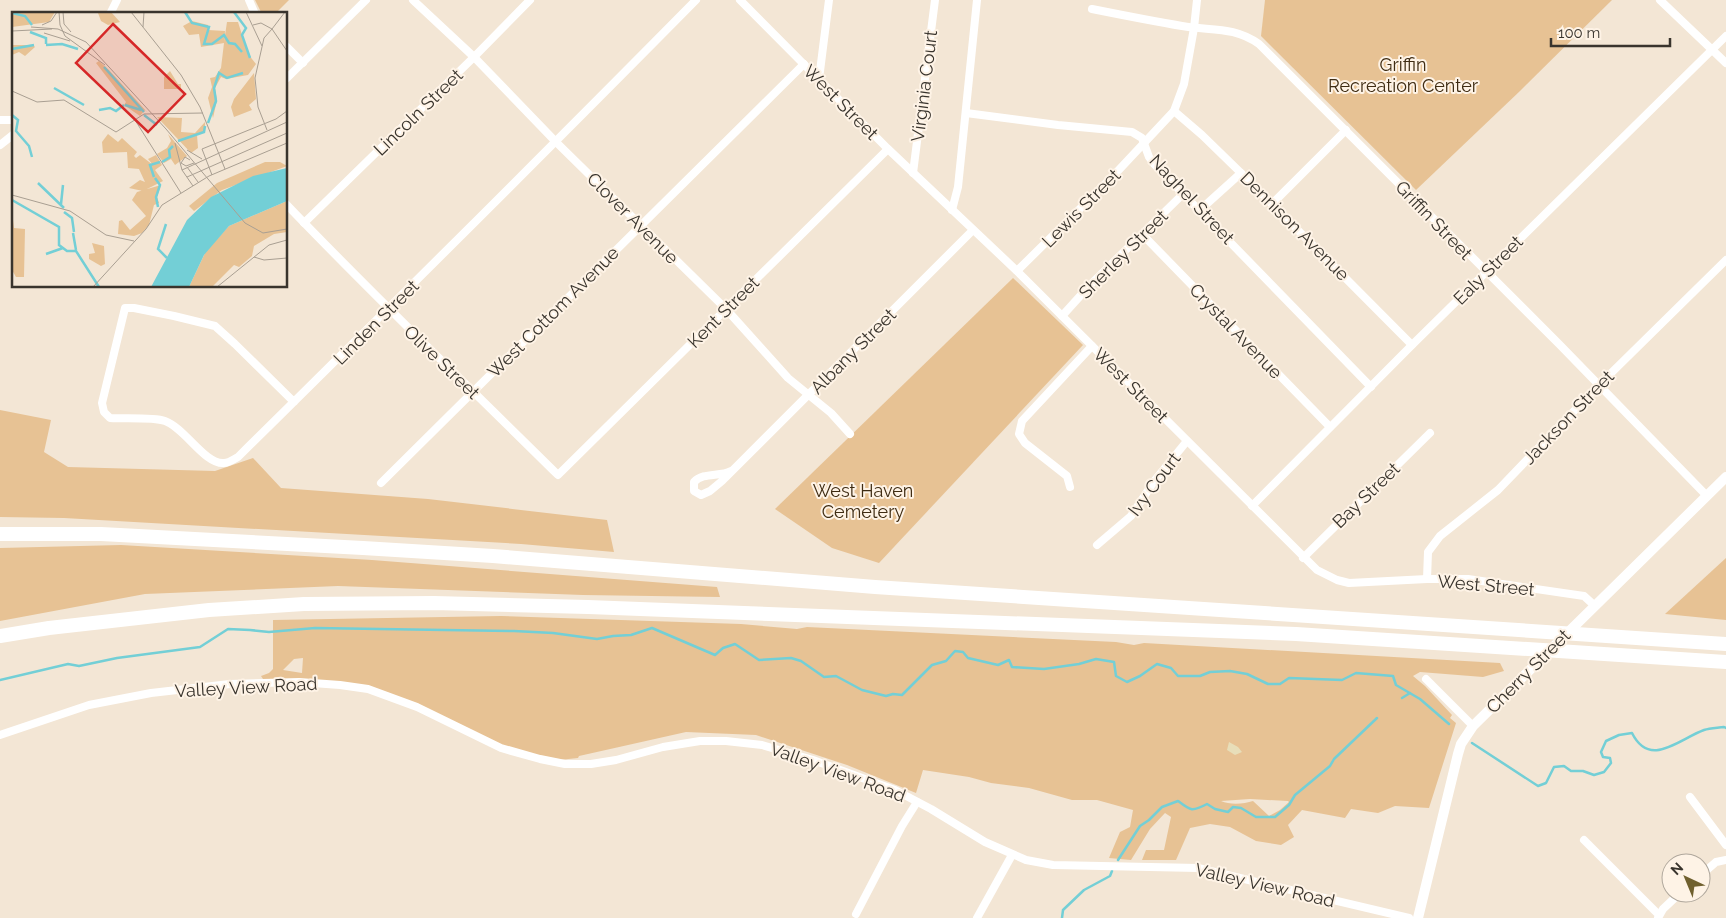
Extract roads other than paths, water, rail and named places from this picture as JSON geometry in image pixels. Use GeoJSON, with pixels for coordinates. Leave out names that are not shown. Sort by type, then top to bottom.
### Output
{"type":"FeatureCollection","features":[{"type":"Feature","properties":{"kind":"highway"},"geometry":{"type":"LineString","coordinates":[[0,534],[69,533],[372,548],[875,587],[1726,644]]}},
{"type":"Feature","properties":{"kind":"highway"},"geometry":{"type":"LineString","coordinates":[[0,636],[59,626],[209,610],[304,604],[434,603],[607,607],[1286,634],[1726,662]]}},
{"type":"Feature","properties":{"kind":"street"},"geometry":{"type":"LineString","coordinates":[[111,12],[117,0]]}},
{"type":"Feature","properties":{"kind":"street"},"geometry":{"type":"LineString","coordinates":[[249,0],[254,12]]}},
{"type":"Feature","properties":{"kind":"street"},"geometry":{"type":"LineString","coordinates":[[288,77],[366,0]]}},
{"type":"Feature","properties":{"kind":"street","name":"Clover Avenue"},"geometry":{"type":"LineString","coordinates":[[414,0],[474,57],[556,142],[726,309],[788,378],[831,413],[850,434]]}},
{"type":"Feature","properties":{"kind":"street","name":"Lincoln Street"},"geometry":{"type":"LineString","coordinates":[[304,223],[530,0]]}},
{"type":"Feature","properties":{"kind":"street","name":"Linden Street"},"geometry":{"type":"LineString","coordinates":[[294,402],[215,326],[134,308],[125,308],[102,403],[104,412],[110,418],[163,420],[172,424],[212,461],[225,464],[238,457],[294,402],[388,309],[556,142],[696,0]]}},
{"type":"Feature","properties":{"kind":"street","name":"West Street"},"geometry":{"type":"LineString","coordinates":[[740,0],[888,149],[1017,271],[1303,558],[1325,575],[1343,582],[1355,583],[1468,579],[1584,596],[1595,606]]}},
{"type":"Feature","properties":{"kind":"street"},"geometry":{"type":"LineString","coordinates":[[819,79],[829,0]]}},
{"type":"Feature","properties":{"kind":"street","name":"Virginia Court"},"geometry":{"type":"LineString","coordinates":[[913,173],[935,0]]}},
{"type":"Feature","properties":{"kind":"street"},"geometry":{"type":"LineString","coordinates":[[952,210],[958,187],[977,0]]}},
{"type":"Feature","properties":{"kind":"street"},"geometry":{"type":"LineString","coordinates":[[1174,111],[1184,84],[1197,0]]}},
{"type":"Feature","properties":{"kind":"street"},"geometry":{"type":"LineString","coordinates":[[1660,0],[1726,63]]}},
{"type":"Feature","properties":{"kind":"street"},"geometry":{"type":"LineString","coordinates":[[1092,9],[1194,28]]}},
{"type":"Feature","properties":{"kind":"street","name":"Griffin Street"},"geometry":{"type":"LineString","coordinates":[[1194,28],[1220,29],[1242,34],[1259,44],[1707,496]]}},
{"type":"Feature","properties":{"kind":"street","name":"Ealy Street"},"geometry":{"type":"LineString","coordinates":[[1252,506],[1412,345],[1726,36]]}},
{"type":"Feature","properties":{"kind":"street"},"geometry":{"type":"LineString","coordinates":[[288,48],[303,63]]}},
{"type":"Feature","properties":{"kind":"street","name":"West Cottom Avenue"},"geometry":{"type":"LineString","coordinates":[[381,483],[804,64]]}},
{"type":"Feature","properties":{"kind":"street","name":"Lewis Street"},"geometry":{"type":"LineString","coordinates":[[1017,271],[1144,144],[1174,111]]}},
{"type":"Feature","properties":{"kind":"street","name":"Dennison Avenue"},"geometry":{"type":"LineString","coordinates":[[1174,111],[1242,173],[1412,345]]}},
{"type":"Feature","properties":{"kind":"street","name":"Naghel Street"},"geometry":{"type":"LineString","coordinates":[[966,112],[1058,125],[1125,130],[1137,134],[1142,138],[1149,157],[1154,164],[1371,387]]}},
{"type":"Feature","properties":{"kind":"street"},"geometry":{"type":"LineString","coordinates":[[1272,204],[1346,130]]}},
{"type":"Feature","properties":{"kind":"street"},"geometry":{"type":"LineString","coordinates":[[0,145],[12,136]]}},
{"type":"Feature","properties":{"kind":"street","name":"Kent Street"},"geometry":{"type":"LineString","coordinates":[[558,475],[888,149]]}},
{"type":"Feature","properties":{"kind":"street"},"geometry":{"type":"LineString","coordinates":[[1200,210],[1242,173]]}},
{"type":"Feature","properties":{"kind":"street","name":"Sherley Street"},"geometry":{"type":"LineString","coordinates":[[1062,316],[1091,284],[1184,193]]}},
{"type":"Feature","properties":{"kind":"street","name":"Olive Street"},"geometry":{"type":"LineString","coordinates":[[288,206],[388,309],[558,475]]}},
{"type":"Feature","properties":{"kind":"street","name":"Albany Street"},"geometry":{"type":"LineString","coordinates":[[731,471],[726,474],[698,478],[694,482],[694,491],[701,495],[707,493],[731,471],[973,230]]}},
{"type":"Feature","properties":{"kind":"street","name":"Crystal Avenue"},"geometry":{"type":"LineString","coordinates":[[1142,234],[1330,427]]}},
{"type":"Feature","properties":{"kind":"street","name":"Jackson Street"},"geometry":{"type":"LineString","coordinates":[[1426,579],[1428,552],[1434,542],[1446,530],[1484,503],[1498,490],[1599,385],[1726,260]]}},
{"type":"Feature","properties":{"kind":"street"},"geometry":{"type":"LineString","coordinates":[[1070,487],[1067,476],[1025,443],[1019,434],[1022,421],[1092,346]]}},
{"type":"Feature","properties":{"kind":"street","name":"Bay Street"},"geometry":{"type":"LineString","coordinates":[[1303,558],[1430,433]]}},
{"type":"Feature","properties":{"kind":"street","name":"Ivy Court"},"geometry":{"type":"LineString","coordinates":[[1097,546],[1131,516],[1156,480],[1187,441]]}},
{"type":"Feature","properties":{"kind":"street","name":"Cherry Street"},"geometry":{"type":"LineString","coordinates":[[1418,918],[1458,754],[1461,744],[1473,726],[1726,476]]}},
{"type":"Feature","properties":{"kind":"street"},"geometry":{"type":"LineString","coordinates":[[1426,679],[1473,726]]}},
{"type":"Feature","properties":{"kind":"street","name":"Valley View Road"},"geometry":{"type":"LineString","coordinates":[[0,735],[88,705],[152,693],[230,684],[312,682],[368,689],[417,707],[501,748],[540,759],[565,764],[590,764],[616,760],[688,742],[713,740],[750,743],[787,751],[894,790],[985,842],[1026,860],[1053,865],[1198,868],[1409,918]]}},
{"type":"Feature","properties":{"kind":"street"},"geometry":{"type":"LineString","coordinates":[[1690,797],[1726,845]]}},
{"type":"Feature","properties":{"kind":"street"},"geometry":{"type":"LineString","coordinates":[[856,914],[902,826],[917,802]]}},
{"type":"Feature","properties":{"kind":"street"},"geometry":{"type":"LineString","coordinates":[[1584,840],[1658,916],[1670,903]]}},
{"type":"Feature","properties":{"kind":"street"},"geometry":{"type":"LineString","coordinates":[[977,918],[1012,855]]}},
{"type":"Feature","properties":{"kind":"street"},"geometry":{"type":"LineString","coordinates":[[1711,866],[1716,862],[1726,860]]}},
{"type":"Feature","properties":{"kind":"waterway"},"geometry":{"type":"LineString","coordinates":[[0,680],[68,664],[79,666],[117,658],[200,647],[228,629],[269,632],[315,628],[514,631],[553,633],[597,639],[631,635],[652,628],[715,655],[723,648],[735,644],[759,660],[791,658],[801,661],[824,677],[836,676],[862,690],[886,696],[893,694],[902,695],[932,665],[946,661],[955,651],[963,652],[968,658],[998,665],[1009,660],[1012,667],[1044,669],[1079,664],[1096,659],[1114,662],[1116,676],[1127,682],[1140,676],[1157,664],[1171,668],[1178,676],[1200,676],[1210,672],[1230,671],[1247,674],[1268,684],[1280,684],[1289,678],[1342,680],[1356,673],[1393,676],[1396,685],[1420,699],[1449,724]]}},
{"type":"Feature","properties":{"kind":"waterway"},"geometry":{"type":"LineString","coordinates":[[1402,698],[1410,693]]}},
{"type":"Feature","properties":{"kind":"waterway"},"geometry":{"type":"LineString","coordinates":[[1118,860],[1140,826],[1162,807],[1178,801],[1192,809],[1207,804],[1215,809],[1228,812],[1233,807],[1241,808],[1256,817],[1275,817],[1289,805],[1295,795],[1330,766],[1334,759],[1377,718]]}},
{"type":"Feature","properties":{"kind":"waterway"},"geometry":{"type":"LineString","coordinates":[[1472,743],[1538,786],[1546,783],[1554,767],[1564,766],[1571,771],[1583,771],[1594,775],[1604,772],[1611,763],[1610,758],[1603,757],[1601,752],[1606,741],[1619,735],[1632,733],[1639,744],[1647,749],[1656,750],[1675,744],[1704,730],[1726,728]]}},
{"type":"Feature","properties":{"kind":"waterway"},"geometry":{"type":"LineString","coordinates":[[1062,918],[1063,910],[1084,890],[1110,876],[1112,871]]}},
{"type":"Feature","properties":{"kind":"park label","name":"Griffin Recreation Center"},"geometry":{"type":"Point","coordinates":[1403,74]}},
{"type":"Feature","properties":{"kind":"park label","name":"West Haven Cemetery"},"geometry":{"type":"Point","coordinates":[863,500]}}]}
